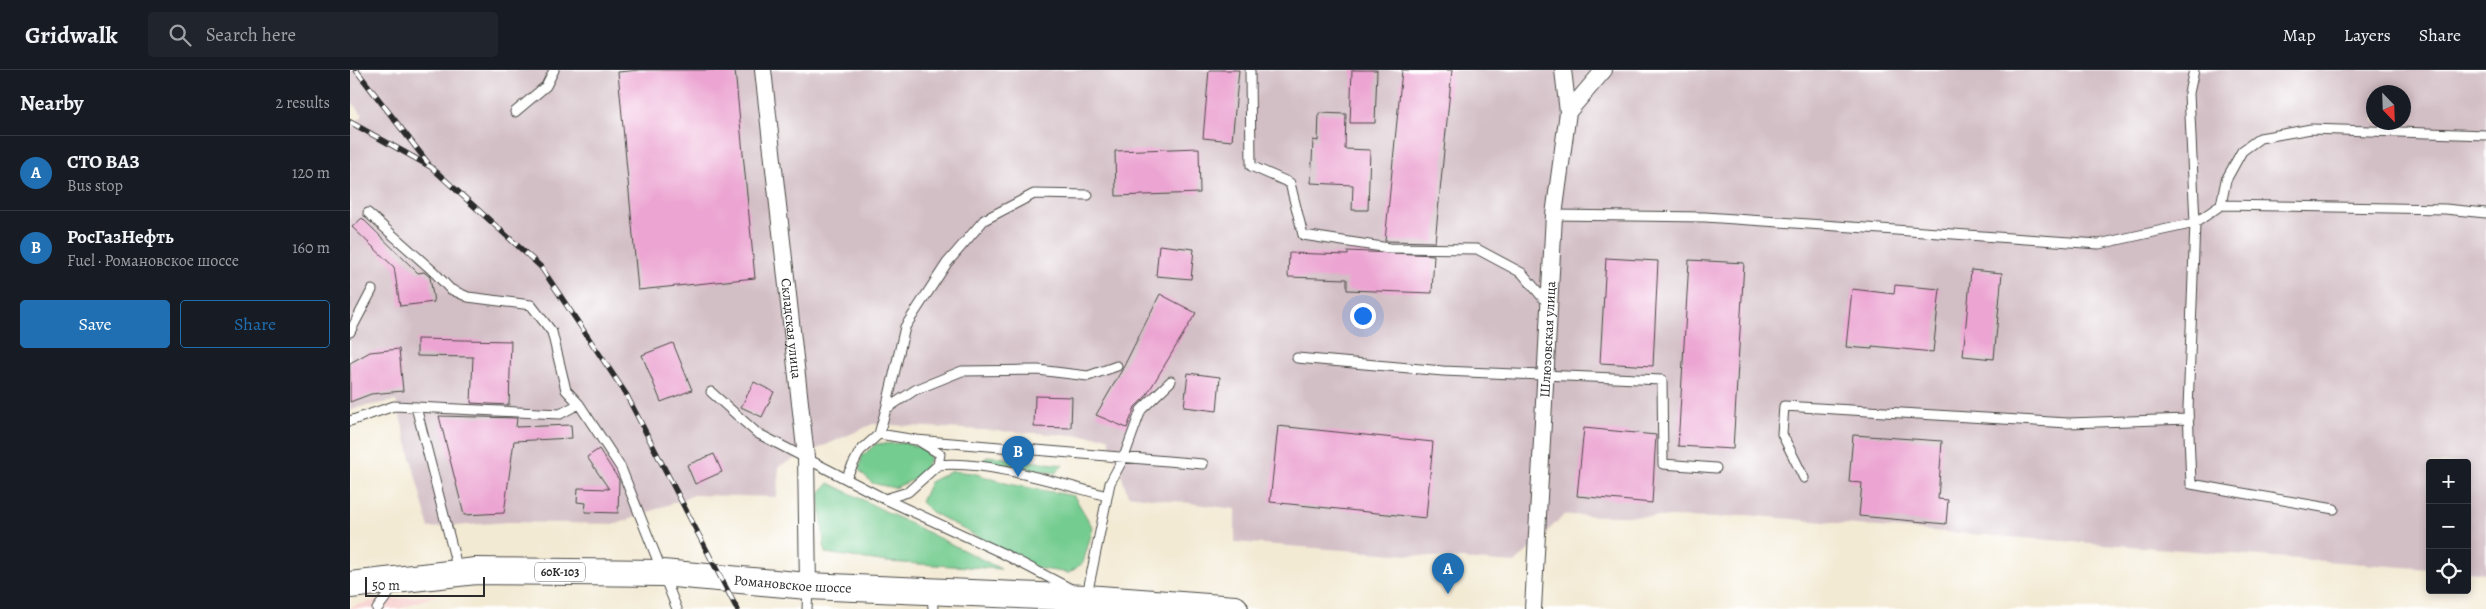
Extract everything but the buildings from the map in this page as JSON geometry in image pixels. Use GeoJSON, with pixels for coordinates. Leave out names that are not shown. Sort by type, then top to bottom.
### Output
{"type":"FeatureCollection","features":[{"type":"Feature","properties":{"kind":"main road","name":"Романовское шоссе"},"geometry":{"type":"LineString","coordinates":[[354,583],[476,570],[662,573],[807,598],[933,601],[1086,598],[1235,609]]}},
{"type":"Feature","properties":{"kind":"street","name":"Складская улица"},"geometry":{"type":"LineString","coordinates":[[763,70],[806,457],[807,598]]}},
{"type":"Feature","properties":{"kind":"street","name":"Шлюзовская улица"},"geometry":{"type":"LineString","coordinates":[[1533,609],[1554,214],[1568,112],[1563,70]]}},
{"type":"Feature","properties":{"kind":"street"},"geometry":{"type":"LineString","coordinates":[[1568,112],[1604,70]]}},
{"type":"Feature","properties":{"kind":"lane"},"geometry":{"type":"LineString","coordinates":[[515,112],[546,86],[554,70]]}},
{"type":"Feature","properties":{"kind":"lane"},"geometry":{"type":"LineString","coordinates":[[1250,70],[1252,166],[1290,183],[1302,235],[1389,248],[1477,249],[1522,273],[1549,305]]}},
{"type":"Feature","properties":{"kind":"lane"},"geometry":{"type":"LineString","coordinates":[[2194,70],[2189,93],[2194,223],[2189,419],[2190,484],[2334,508]]}},
{"type":"Feature","properties":{"kind":"lane"},"geometry":{"type":"LineString","coordinates":[[2221,205],[2226,180],[2242,151],[2260,138],[2311,129],[2486,135]]}},
{"type":"Feature","properties":{"kind":"lane"},"geometry":{"type":"LineString","coordinates":[[846,478],[860,450],[879,434],[905,327],[948,263],[984,220],[1034,194],[1088,195]]}},
{"type":"Feature","properties":{"kind":"lane"},"geometry":{"type":"LineString","coordinates":[[1554,214],[1705,217],[2100,244],[2194,223],[2221,205],[2445,209],[2486,213]]}},
{"type":"Feature","properties":{"kind":"lane"},"geometry":{"type":"LineString","coordinates":[[368,213],[434,272],[450,289],[468,297],[531,306],[552,332],[566,390],[579,404],[621,468],[677,609]]}},
{"type":"Feature","properties":{"kind":"lane"},"geometry":{"type":"LineString","coordinates":[[350,332],[372,290]]}},
{"type":"Feature","properties":{"kind":"lane"},"geometry":{"type":"LineString","coordinates":[[1297,358],[1444,371],[1662,380],[1663,464],[1716,468]]}},
{"type":"Feature","properties":{"kind":"lane"},"geometry":{"type":"LineString","coordinates":[[886,409],[915,390],[962,370],[1038,370],[1088,376],[1117,366]]}},
{"type":"Feature","properties":{"kind":"lane"},"geometry":{"type":"LineString","coordinates":[[711,392],[758,433],[885,498],[1002,553],[1086,598],[1110,484],[1124,457],[1141,410],[1170,382]]}},
{"type":"Feature","properties":{"kind":"lane"},"geometry":{"type":"LineString","coordinates":[[350,421],[394,406],[560,414],[579,404]]}},
{"type":"Feature","properties":{"kind":"lane"},"geometry":{"type":"LineString","coordinates":[[1804,478],[1782,434],[1784,406],[2068,423],[2189,419]]}},
{"type":"Feature","properties":{"kind":"lane"},"geometry":{"type":"LineString","coordinates":[[416,407],[459,572]]}},
{"type":"Feature","properties":{"kind":"lane"},"geometry":{"type":"LineString","coordinates":[[879,434],[916,440],[1203,464]]}},
{"type":"Feature","properties":{"kind":"lane"},"geometry":{"type":"LineString","coordinates":[[916,440],[940,454],[938,465]]}},
{"type":"Feature","properties":{"kind":"lane"},"geometry":{"type":"LineString","coordinates":[[885,498],[908,492],[938,465],[956,463],[1032,476],[1107,496]]}},
{"type":"Feature","properties":{"kind":"lane"},"geometry":{"type":"LineString","coordinates":[[377,609],[401,578]]}},
{"type":"Feature","properties":{"kind":"shaded area"},"geometry":{"type":"Polygon","coordinates":[[[350,70],[2486,70],[2486,573],[2471,571],[2471,459],[2426,459],[2426,569],[1746,515],[1719,518],[1564,515],[1515,563],[1235,542],[1235,509],[1128,495],[1108,437],[873,424],[779,466],[777,497],[694,495],[617,524],[507,522],[429,528],[396,401],[359,407],[350,411],[350,129],[363,115],[350,100],[350,70]]]}},
{"type":"Feature","properties":{"kind":"shaded area"},"geometry":{"type":"Polygon","coordinates":[[[437,595],[399,609],[350,609],[350,607],[377,600],[437,595]]]}},
{"type":"Feature","properties":{"kind":"green space"},"geometry":{"type":"Polygon","coordinates":[[[904,443],[924,449],[930,459],[920,477],[894,488],[872,483],[859,470],[862,456],[876,444],[904,443]]]}},
{"type":"Feature","properties":{"kind":"green space"},"geometry":{"type":"Polygon","coordinates":[[[988,456],[1063,465],[1056,473],[981,462],[988,456]]]}},
{"type":"Feature","properties":{"kind":"green space"},"geometry":{"type":"Polygon","coordinates":[[[952,471],[973,473],[1009,484],[1074,496],[1093,528],[1083,563],[1069,573],[1036,568],[931,512],[921,502],[930,482],[952,471]]]}},
{"type":"Feature","properties":{"kind":"green space"},"geometry":{"type":"Polygon","coordinates":[[[829,483],[1001,569],[887,562],[825,553],[819,494],[829,483]]]}},
{"type":"Feature","properties":{"kind":"railway"},"geometry":{"type":"LineString","coordinates":[[356,70],[428,163]]}},
{"type":"Feature","properties":{"kind":"railway"},"geometry":{"type":"LineString","coordinates":[[350,122],[431,167],[541,267],[626,394],[737,609]]}},
{"type":"Feature","properties":{"kind":"place","name":"РосГазНефть"},"geometry":{"type":"Point","coordinates":[1018,477]}},
{"type":"Feature","properties":{"kind":"place","name":"СТО ВАЗ"},"geometry":{"type":"Point","coordinates":[1448,594]}}]}
